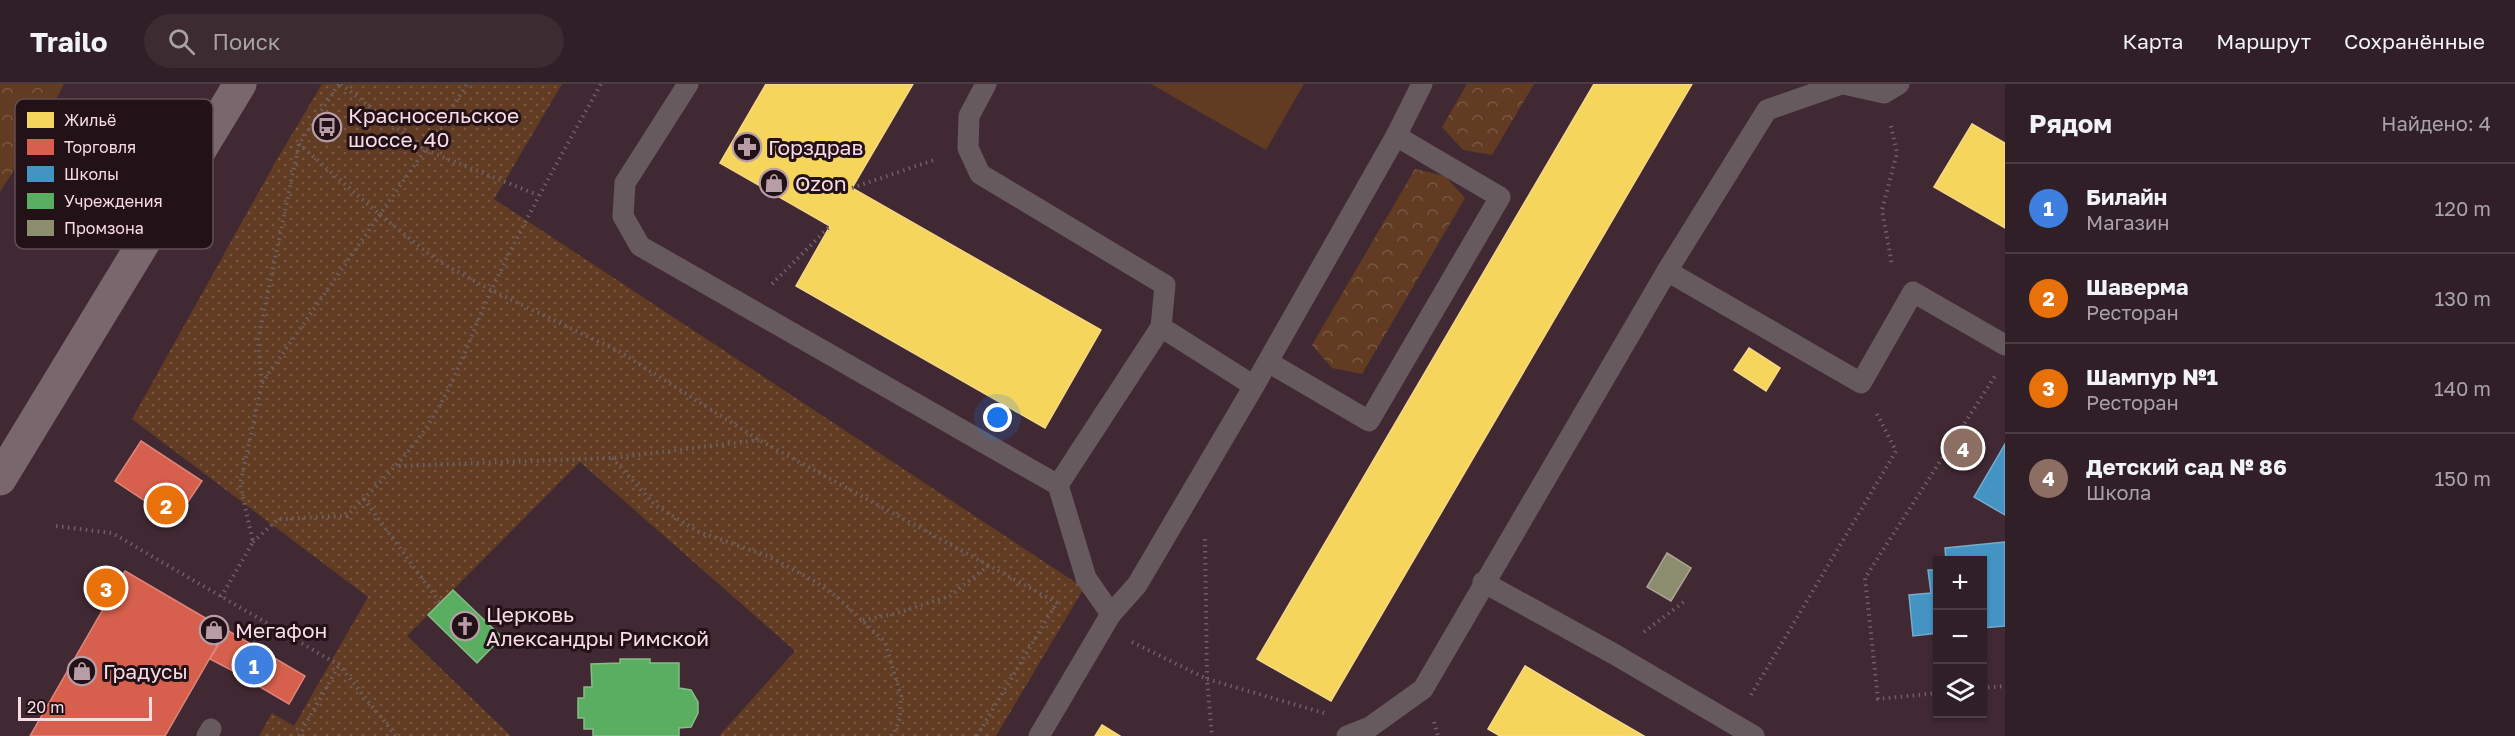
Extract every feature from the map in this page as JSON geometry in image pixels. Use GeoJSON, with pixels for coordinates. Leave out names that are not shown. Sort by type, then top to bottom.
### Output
{"type":"FeatureCollection","features":[{"type":"Feature","properties":{"kind":"highway"},"geometry":{"type":"LineString","coordinates":[[213,128],[240,84]]}},
{"type":"Feature","properties":{"kind":"highway"},"geometry":{"type":"LineString","coordinates":[[0,479],[140,249]]}},
{"type":"Feature","properties":{"kind":"lane"},"geometry":{"type":"LineString","coordinates":[[688,84],[625,183],[623,216],[640,246],[1058,485],[1086,578],[1107,621]]}},
{"type":"Feature","properties":{"kind":"lane"},"geometry":{"type":"LineString","coordinates":[[986,84],[969,116],[968,148],[980,174],[1165,285],[1161,327],[1058,485]]}},
{"type":"Feature","properties":{"kind":"lane"},"geometry":{"type":"LineString","coordinates":[[1039,736],[1107,621],[1137,585],[1254,386],[1396,136],[1422,84]]}},
{"type":"Feature","properties":{"kind":"lane"},"geometry":{"type":"LineString","coordinates":[[1347,736],[1370,727],[1423,689],[1666,271],[1767,110],[1842,84],[1891,89]]}},
{"type":"Feature","properties":{"kind":"lane"},"geometry":{"type":"LineString","coordinates":[[1268,362],[1369,421],[1500,197],[1396,136]]}},
{"type":"Feature","properties":{"kind":"lane"},"geometry":{"type":"LineString","coordinates":[[1666,271],[1861,383],[1913,292],[2005,345]]}},
{"type":"Feature","properties":{"kind":"lane"},"geometry":{"type":"LineString","coordinates":[[1161,327],[1254,386]]}},
{"type":"Feature","properties":{"kind":"lane"},"geometry":{"type":"LineString","coordinates":[[1484,582],[1614,654],[1754,736]]}},
{"type":"Feature","properties":{"kind":"path"},"geometry":{"type":"LineString","coordinates":[[253,542],[240,485],[262,384],[258,340],[299,144],[340,84],[425,150],[538,195]]}},
{"type":"Feature","properties":{"kind":"path"},"geometry":{"type":"LineString","coordinates":[[262,384],[425,150],[467,84]]}},
{"type":"Feature","properties":{"kind":"path"},"geometry":{"type":"LineString","coordinates":[[221,597],[253,542],[278,519],[347,516],[398,466],[438,409],[456,374],[491,290],[538,195],[601,84]]}},
{"type":"Feature","properties":{"kind":"path"},"geometry":{"type":"LineString","coordinates":[[1891,89],[1897,153],[1882,210],[1893,271],[1913,292]]}},
{"type":"Feature","properties":{"kind":"path"},"geometry":{"type":"LineString","coordinates":[[299,144],[380,215],[438,261],[491,290],[620,351],[759,440],[1057,602],[1107,621],[1207,679],[1370,727]]}},
{"type":"Feature","properties":{"kind":"path"},"geometry":{"type":"LineString","coordinates":[[852,188],[968,148]]}},
{"type":"Feature","properties":{"kind":"path"},"geometry":{"type":"LineString","coordinates":[[748,307],[831,226]]}},
{"type":"Feature","properties":{"kind":"path"},"geometry":{"type":"LineString","coordinates":[[1933,694],[1878,699],[1865,578],[1999,369]]}},
{"type":"Feature","properties":{"kind":"path"},"geometry":{"type":"LineString","coordinates":[[1733,724],[1896,451],[1861,383]]}},
{"type":"Feature","properties":{"kind":"path"},"geometry":{"type":"LineString","coordinates":[[398,466],[612,458],[759,440]]}},
{"type":"Feature","properties":{"kind":"path"},"geometry":{"type":"LineString","coordinates":[[612,458],[655,505],[699,532],[768,556],[816,582],[837,597],[885,642],[901,696],[900,718],[893,736]]}},
{"type":"Feature","properties":{"kind":"path"},"geometry":{"type":"LineString","coordinates":[[1193,489],[1204,496],[1207,679],[1212,736]]}},
{"type":"Feature","properties":{"kind":"path"},"geometry":{"type":"LineString","coordinates":[[364,499],[440,603]]}},
{"type":"Feature","properties":{"kind":"path"},"geometry":{"type":"LineString","coordinates":[[56,526],[112,533],[339,665],[396,736]]}},
{"type":"Feature","properties":{"kind":"path"},"geometry":{"type":"LineString","coordinates":[[862,620],[894,614],[950,596],[989,565]]}},
{"type":"Feature","properties":{"kind":"path"},"geometry":{"type":"LineString","coordinates":[[1614,654],[1685,601]]}},
{"type":"Feature","properties":{"kind":"path"},"geometry":{"type":"LineString","coordinates":[[977,736],[1057,602]]}},
{"type":"Feature","properties":{"kind":"path"},"geometry":{"type":"LineString","coordinates":[[299,736],[339,665]]}},
{"type":"Feature","properties":{"kind":"path"},"geometry":{"type":"LineString","coordinates":[[1987,688],[2005,686]]}},
{"type":"Feature","properties":{"kind":"green space"},"geometry":{"type":"Polygon","coordinates":[[[0,84],[64,84],[56,99],[15,99],[15,168],[0,192],[0,84]]]}},
{"type":"Feature","properties":{"kind":"green space"},"geometry":{"type":"Polygon","coordinates":[[[322,84],[562,84],[494,199],[1084,588],[996,736],[719,736],[795,651],[580,462],[407,636],[511,736],[259,736],[272,713],[294,726],[368,597],[132,419],[276,161],[322,84]]]}},
{"type":"Feature","properties":{"kind":"green space"},"geometry":{"type":"Polygon","coordinates":[[[1151,84],[1304,84],[1266,150],[1151,84]]]}},
{"type":"Feature","properties":{"kind":"green space"},"geometry":{"type":"Polygon","coordinates":[[[1467,84],[1534,84],[1492,155],[1463,150],[1442,127],[1467,84]]]}},
{"type":"Feature","properties":{"kind":"green space"},"geometry":{"type":"Polygon","coordinates":[[[1415,169],[1445,176],[1465,198],[1362,374],[1332,368],[1312,345],[1415,169]]]}},
{"type":"Feature","properties":{"kind":"building: Жильё"},"geometry":{"type":"Polygon","coordinates":[[[766,84],[913,84],[852,188],[1101,330],[1045,428],[796,286],[830,226],[720,163],[766,84]]]}},
{"type":"Feature","properties":{"kind":"building: Жильё"},"geometry":{"type":"Polygon","coordinates":[[[1594,84],[1692,84],[1331,701],[1257,659],[1594,84]]]}},
{"type":"Feature","properties":{"kind":"building: Жильё"},"geometry":{"type":"Polygon","coordinates":[[[1972,124],[2005,143],[2005,228],[1934,187],[1972,124]]]}},
{"type":"Feature","properties":{"kind":"building: Жильё"},"geometry":{"type":"Polygon","coordinates":[[[1749,348],[1780,368],[1766,391],[1734,370],[1749,348]]]}},
{"type":"Feature","properties":{"kind":"building: Жильё"},"geometry":{"type":"Polygon","coordinates":[[[1525,666],[1644,736],[1500,736],[1488,729],[1525,666]]]}},
{"type":"Feature","properties":{"kind":"building: Жильё"},"geometry":{"type":"Polygon","coordinates":[[[1102,725],[1120,736],[1095,736],[1102,725]]]}},
{"type":"Feature","properties":{"kind":"building: Торговля"},"geometry":{"type":"Polygon","coordinates":[[[141,441],[202,481],[175,521],[115,481],[141,441]]]}},
{"type":"Feature","properties":{"kind":"building: Торговля"},"geometry":{"type":"Polygon","coordinates":[[[125,571],[226,630],[165,736],[30,736],[125,571]]]}},
{"type":"Feature","properties":{"kind":"building: Торговля"},"geometry":{"type":"Polygon","coordinates":[[[227,630],[249,643],[233,671],[210,659],[227,630]]]}},
{"type":"Feature","properties":{"kind":"building: Торговля"},"geometry":{"type":"Polygon","coordinates":[[[249,643],[276,659],[260,687],[233,671],[249,643]]]}},
{"type":"Feature","properties":{"kind":"building: Торговля"},"geometry":{"type":"Polygon","coordinates":[[[276,659],[305,676],[289,704],[260,687],[276,659]]]}},
{"type":"Feature","properties":{"kind":"building: Школы"},"geometry":{"type":"Polygon","coordinates":[[[2005,444],[2005,515],[1974,497],[2005,444]]]}},
{"type":"Feature","properties":{"kind":"building: Школы"},"geometry":{"type":"Polygon","coordinates":[[[2005,542],[2005,626],[1987,628],[1987,556],[1946,556],[1945,548],[2005,542]]]}},
{"type":"Feature","properties":{"kind":"building: Школы"},"geometry":{"type":"Polygon","coordinates":[[[1928,570],[1933,570],[1933,634],[1913,636],[1909,595],[1931,593],[1928,570]]]}},
{"type":"Feature","properties":{"kind":"building: Учреждения","name":"Церковь Александры Римской"},"geometry":{"type":"Polygon","coordinates":[[[453,590],[502,637],[477,663],[428,615],[453,590]]]}},
{"type":"Feature","properties":{"kind":"building: Учреждения"},"geometry":{"type":"Polygon","coordinates":[[[620,659],[650,659],[650,663],[679,663],[679,688],[691,690],[698,702],[698,713],[691,727],[679,728],[679,736],[593,736],[593,729],[584,729],[584,718],[578,718],[578,698],[584,698],[584,687],[592,687],[591,664],[620,663],[620,659]]]}},
{"type":"Feature","properties":{"kind":"building: Промзона"},"geometry":{"type":"Polygon","coordinates":[[[1667,553],[1691,568],[1671,601],[1647,587],[1667,553]]]}},
{"type":"Feature","properties":{"kind":"place","name":"Красносельское шоссе, 40"},"geometry":{"type":"Point","coordinates":[327,127]}},
{"type":"Feature","properties":{"kind":"place","name":"Горздрав"},"geometry":{"type":"Point","coordinates":[747,147]}},
{"type":"Feature","properties":{"kind":"place","name":"Ozon"},"geometry":{"type":"Point","coordinates":[774,183]}},
{"type":"Feature","properties":{"kind":"place","name":"Детский сад № 86"},"geometry":{"type":"Point","coordinates":[1963,448]}},
{"type":"Feature","properties":{"kind":"place","name":"Шаверма"},"geometry":{"type":"Point","coordinates":[166,505]}},
{"type":"Feature","properties":{"kind":"place","name":"Шампур №1"},"geometry":{"type":"Point","coordinates":[106,588]}},
{"type":"Feature","properties":{"kind":"place","name":"Церковь Александры Римской"},"geometry":{"type":"Point","coordinates":[465,626]}},
{"type":"Feature","properties":{"kind":"place","name":"Мегафон"},"geometry":{"type":"Point","coordinates":[214,630]}},
{"type":"Feature","properties":{"kind":"place","name":"Билайн"},"geometry":{"type":"Point","coordinates":[254,665]}},
{"type":"Feature","properties":{"kind":"place","name":"Градусы"},"geometry":{"type":"Point","coordinates":[82,671]}}]}
